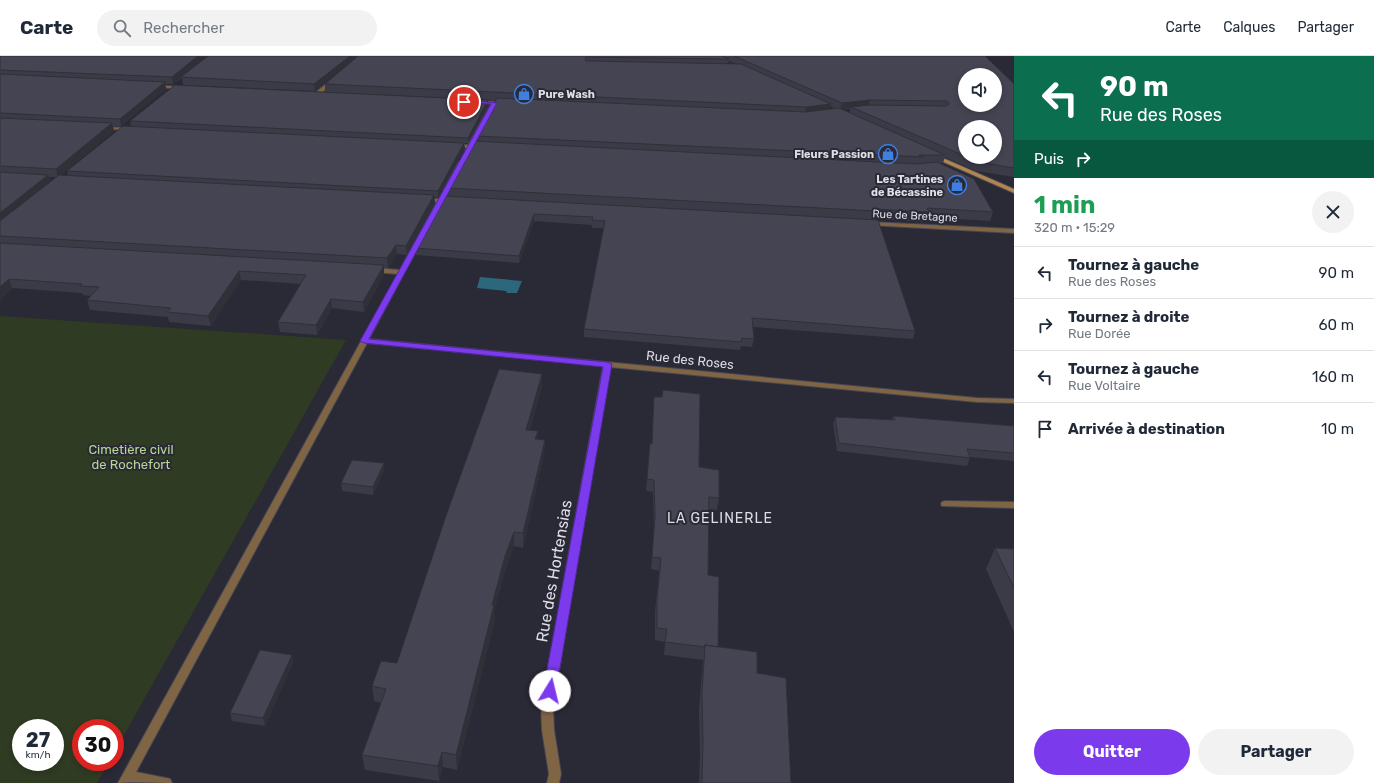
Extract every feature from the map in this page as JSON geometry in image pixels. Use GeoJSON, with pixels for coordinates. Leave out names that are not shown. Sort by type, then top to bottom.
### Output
{"type":"FeatureCollection","features":[{"type":"Feature","properties":{"kind":"main road"},"geometry":{"type":"LineString","coordinates":[[927,152],[1014,191]]}},
{"type":"Feature","properties":{"kind":"street"},"geometry":{"type":"LineString","coordinates":[[317,94],[339,75]]}},
{"type":"Feature","properties":{"kind":"street"},"geometry":{"type":"LineString","coordinates":[[168,92],[179,83]]}},
{"type":"Feature","properties":{"kind":"street"},"geometry":{"type":"LineString","coordinates":[[150,86],[189,88]]}},
{"type":"Feature","properties":{"kind":"street"},"geometry":{"type":"LineString","coordinates":[[309,94],[324,95]]}},
{"type":"Feature","properties":{"kind":"street"},"geometry":{"type":"LineString","coordinates":[[471,102],[510,104]]}},
{"type":"Feature","properties":{"kind":"street"},"geometry":{"type":"LineString","coordinates":[[466,153],[494,103]]}},
{"type":"Feature","properties":{"kind":"street"},"geometry":{"type":"LineString","coordinates":[[116,133],[127,124]]}},
{"type":"Feature","properties":{"kind":"street"},"geometry":{"type":"LineString","coordinates":[[99,128],[137,130]]}},
{"type":"Feature","properties":{"kind":"street"},"geometry":{"type":"LineString","coordinates":[[446,145],[486,147]]}},
{"type":"Feature","properties":{"kind":"street"},"geometry":{"type":"LineString","coordinates":[[166,783],[125,780],[463,160]]}},
{"type":"Feature","properties":{"kind":"street"},"geometry":{"type":"LineString","coordinates":[[943,167],[956,165]]}},
{"type":"Feature","properties":{"kind":"street"},"geometry":{"type":"LineString","coordinates":[[416,199],[456,201]]}},
{"type":"Feature","properties":{"kind":"street","name":"Rue de Bretagne"},"geometry":{"type":"LineString","coordinates":[[863,223],[1014,232]]}},
{"type":"Feature","properties":{"kind":"street"},"geometry":{"type":"LineString","coordinates":[[370,270],[401,272]]}},
{"type":"Feature","properties":{"kind":"street","name":"Rue des Roses"},"geometry":{"type":"LineString","coordinates":[[364,341],[969,400],[1014,401]]}},
{"type":"Feature","properties":{"kind":"street","name":"Rue des Hortensias"},"geometry":{"type":"LineString","coordinates":[[553,783],[556,774],[548,730],[547,706],[607,364]]}},
{"type":"Feature","properties":{"kind":"street"},"geometry":{"type":"LineString","coordinates":[[945,504],[1014,505]]}},
{"type":"Feature","properties":{"kind":"green space","name":"Cimetière civil de Rochefort"},"geometry":{"type":"Polygon","coordinates":[[[0,316],[346,340],[124,735],[124,719],[72,719],[72,771],[104,771],[97,783],[0,783],[0,316]]]}},
{"type":"Feature","properties":{"kind":"water"},"geometry":{"type":"Polygon","coordinates":[[[480,277],[522,281],[517,293],[507,293],[506,291],[477,288],[480,277]]]}},
{"type":"Feature","properties":{"kind":"building"},"geometry":{"type":"Polygon","coordinates":[[[0,56],[198,56],[172,77],[0,70],[0,56]]]}},
{"type":"Feature","properties":{"kind":"building"},"geometry":{"type":"Polygon","coordinates":[[[208,56],[350,56],[314,84],[181,77],[208,56]]]}},
{"type":"Feature","properties":{"kind":"building"},"geometry":{"type":"Polygon","coordinates":[[[358,56],[722,56],[729,59],[586,57],[585,60],[741,64],[831,104],[806,107],[325,84],[358,56]]]}},
{"type":"Feature","properties":{"kind":"building"},"geometry":{"type":"Polygon","coordinates":[[[734,56],[985,56],[997,68],[958,68],[958,112],[1002,112],[1002,72],[1014,84],[1014,168],[991,164],[1002,164],[1002,120],[958,120],[958,153],[851,107],[870,105],[946,106],[949,104],[947,101],[870,100],[842,103],[734,56]]]}},
{"type":"Feature","properties":{"kind":"building"},"geometry":{"type":"Polygon","coordinates":[[[0,74],[165,82],[120,119],[0,113],[0,74]]]}},
{"type":"Feature","properties":{"kind":"building"},"geometry":{"type":"Polygon","coordinates":[[[175,85],[488,100],[468,138],[130,121],[175,85]]]}},
{"type":"Feature","properties":{"kind":"building"},"geometry":{"type":"Polygon","coordinates":[[[497,98],[806,112],[839,108],[945,155],[919,155],[924,157],[476,136],[497,98]]]}},
{"type":"Feature","properties":{"kind":"building"},"geometry":{"type":"Polygon","coordinates":[[[0,118],[112,123],[56,169],[0,166],[0,118]]]}},
{"type":"Feature","properties":{"kind":"building"},"geometry":{"type":"Polygon","coordinates":[[[123,126],[464,143],[438,191],[67,171],[123,126]]]}},
{"type":"Feature","properties":{"kind":"building"},"geometry":{"type":"Polygon","coordinates":[[[473,141],[916,164],[937,162],[974,179],[993,212],[927,208],[929,212],[875,209],[876,211],[447,188],[473,141]]]}},
{"type":"Feature","properties":{"kind":"building"},"geometry":{"type":"Polygon","coordinates":[[[0,172],[48,175],[0,213],[0,172]]]}},
{"type":"Feature","properties":{"kind":"building"},"geometry":{"type":"Polygon","coordinates":[[[59,175],[434,195],[406,246],[396,245],[387,258],[0,236],[0,221],[59,175]]]}},
{"type":"Feature","properties":{"kind":"building"},"geometry":{"type":"Polygon","coordinates":[[[444,196],[878,220],[915,331],[752,318],[754,339],[742,338],[741,342],[584,329],[605,221],[592,220],[593,217],[534,214],[519,256],[415,248],[444,196]]]}},
{"type":"Feature","properties":{"kind":"building"},"geometry":{"type":"Polygon","coordinates":[[[0,243],[384,265],[363,302],[331,299],[316,325],[278,322],[306,275],[239,271],[208,316],[167,312],[171,308],[87,300],[99,287],[80,286],[82,284],[9,279],[0,287],[0,243]]]}},
{"type":"Feature","properties":{"kind":"building"},"geometry":{"type":"Polygon","coordinates":[[[499,369],[542,374],[526,430],[538,431],[535,439],[545,440],[523,533],[514,532],[505,556],[456,755],[442,752],[438,766],[362,755],[386,689],[372,686],[381,661],[397,663],[448,510],[499,369]]]}},
{"type":"Feature","properties":{"kind":"building"},"geometry":{"type":"Polygon","coordinates":[[[663,390],[700,394],[699,467],[719,470],[719,498],[709,497],[708,575],[719,577],[718,647],[705,645],[705,647],[665,642],[667,629],[657,628],[657,600],[661,558],[652,557],[655,516],[654,480],[647,479],[650,443],[652,444],[654,397],[662,397],[663,390]]]}},
{"type":"Feature","properties":{"kind":"building"},"geometry":{"type":"Polygon","coordinates":[[[893,416],[1014,426],[1014,453],[967,449],[970,458],[839,443],[835,417],[895,420],[893,416]]]}},
{"type":"Feature","properties":{"kind":"building"},"geometry":{"type":"Polygon","coordinates":[[[352,460],[384,463],[373,487],[341,483],[352,460]]]}},
{"type":"Feature","properties":{"kind":"building"},"geometry":{"type":"Polygon","coordinates":[[[995,548],[1014,549],[1014,588],[995,548]]]}},
{"type":"Feature","properties":{"kind":"building"},"geometry":{"type":"Polygon","coordinates":[[[705,645],[757,652],[757,673],[786,678],[791,783],[702,783],[702,694],[705,645]]]}},
{"type":"Feature","properties":{"kind":"building"},"geometry":{"type":"Polygon","coordinates":[[[260,650],[292,655],[263,718],[230,713],[260,650]]]}},
{"type":"Feature","properties":{"kind":"place","name":"Pure Wash"},"geometry":{"type":"Point","coordinates":[524,94]}},
{"type":"Feature","properties":{"kind":"place","name":"Fleurs Passion"},"geometry":{"type":"Point","coordinates":[888,154]}},
{"type":"Feature","properties":{"kind":"place","name":"Les Tartines de Bécassine"},"geometry":{"type":"Point","coordinates":[957,185]}},
{"type":"Feature","properties":{"kind":"district","name":"LA GELINERLE"},"geometry":{"type":"Point","coordinates":[720,518]}},
{"type":"Feature","properties":{"kind":"route"},"geometry":{"type":"LineString","coordinates":[[464,102],[494,103],[364,341],[607,364],[550,691]]}}]}
